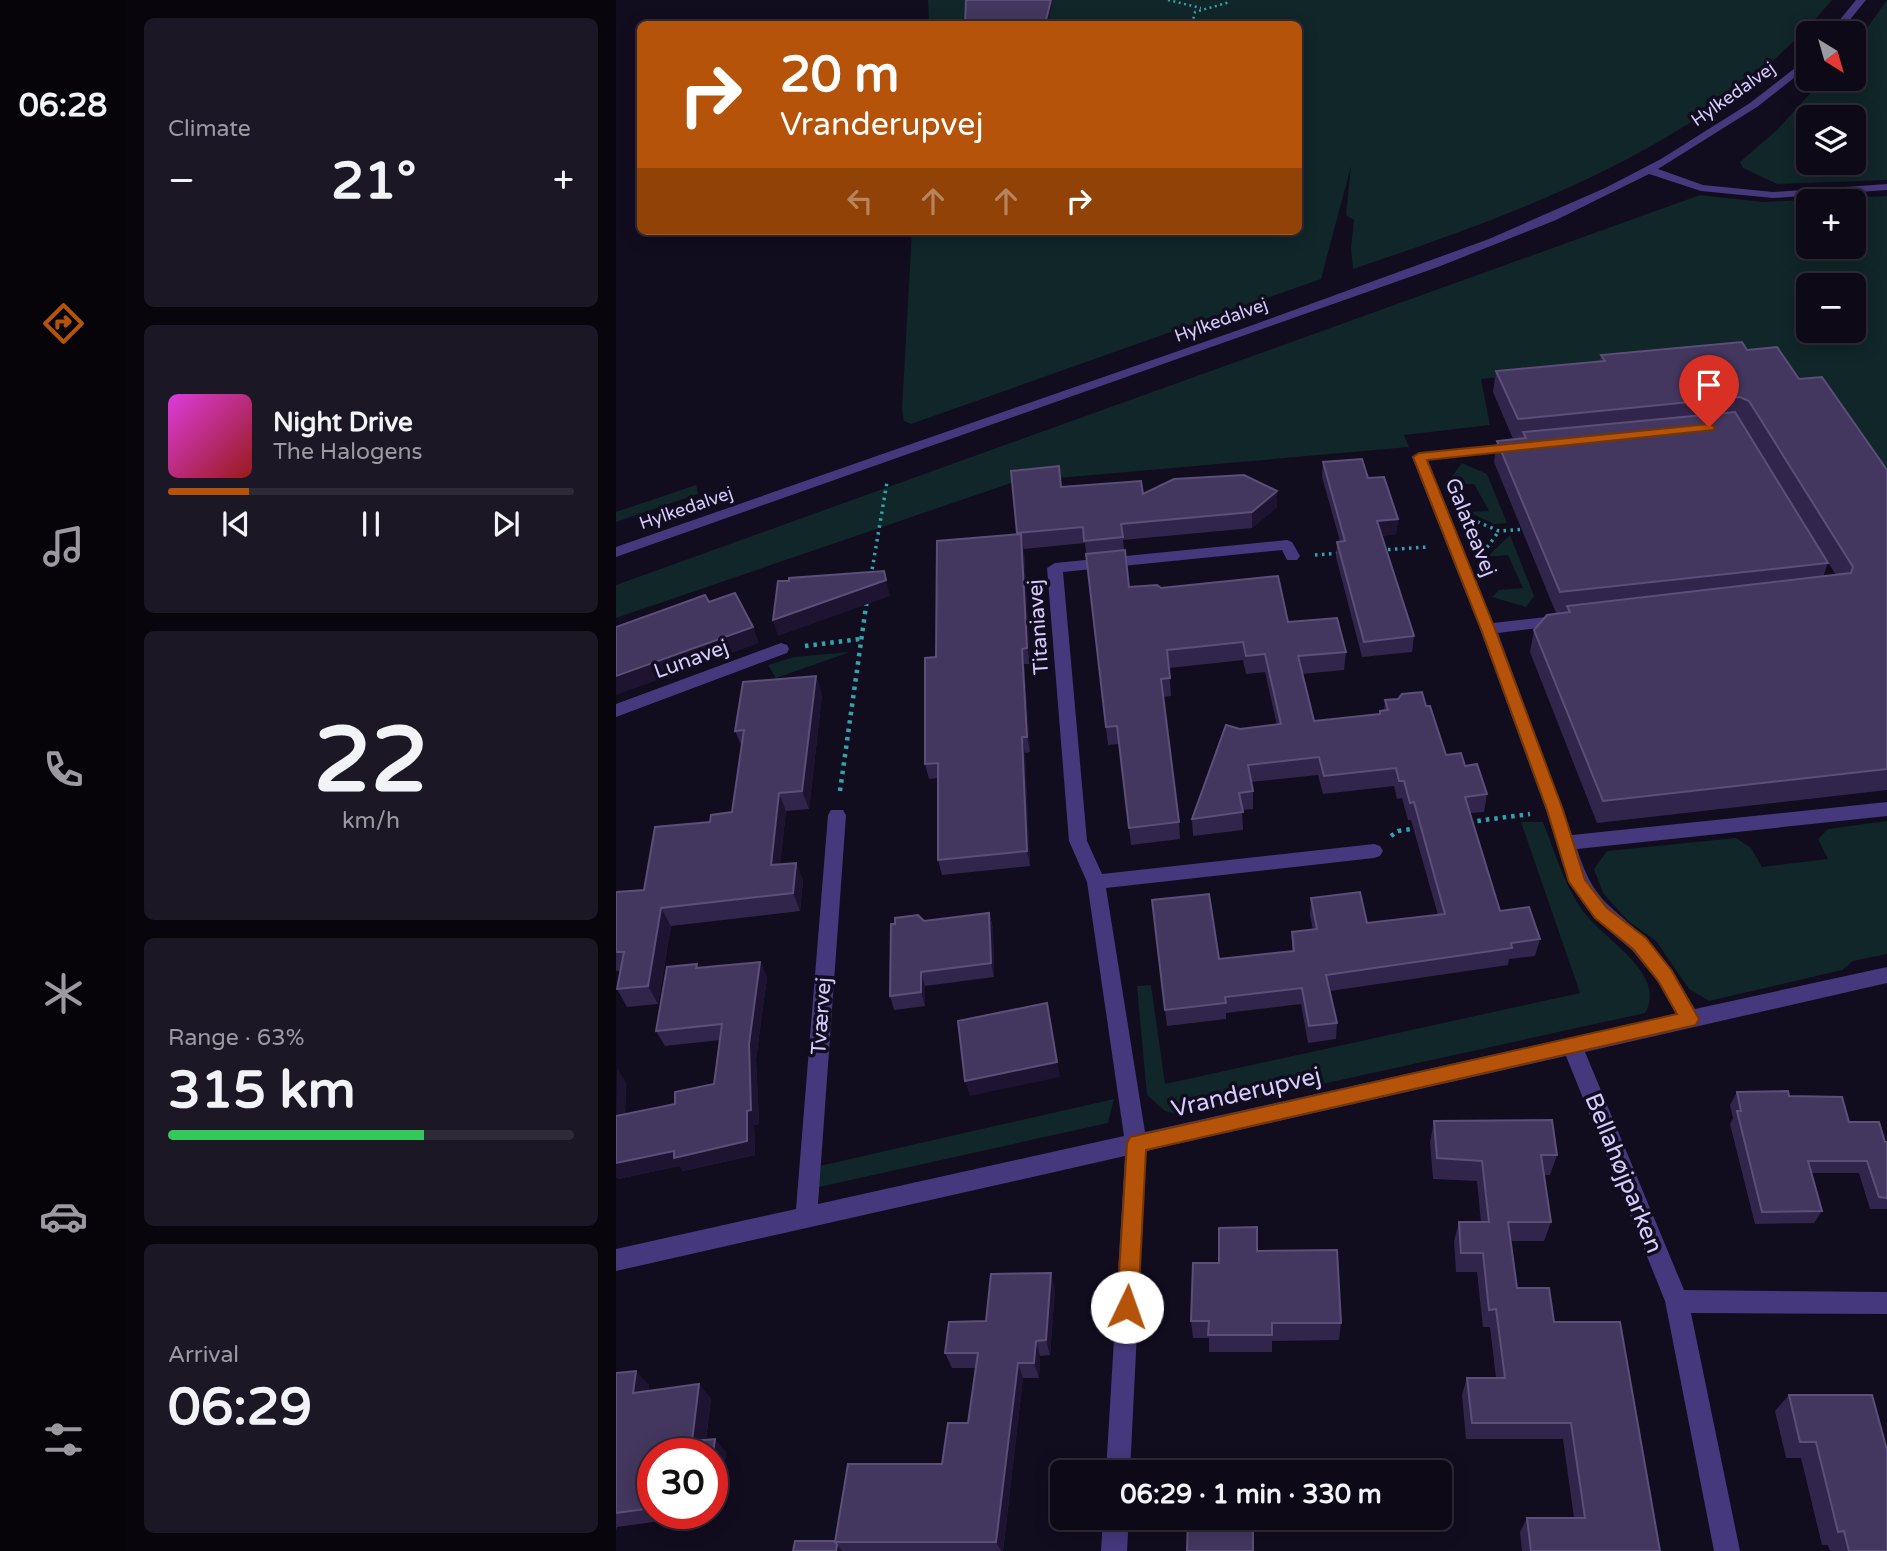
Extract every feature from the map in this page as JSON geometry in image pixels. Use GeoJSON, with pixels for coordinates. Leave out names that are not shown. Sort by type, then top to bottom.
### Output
{"type":"FeatureCollection","features":[{"type":"Feature","properties":{"kind":"street"},"geometry":{"type":"LineString","coordinates":[[1844,21],[1861,0]]}},
{"type":"Feature","properties":{"kind":"street","name":"Hylkedalvej"},"geometry":{"type":"LineString","coordinates":[[616,552],[1484,246],[1573,208],[1649,170],[1740,114],[1796,70]]}},
{"type":"Feature","properties":{"kind":"street"},"geometry":{"type":"LineString","coordinates":[[1649,170],[1702,188],[1773,195],[1887,187]]}},
{"type":"Feature","properties":{"kind":"street","name":"Galateavej"},"geometry":{"type":"LineString","coordinates":[[1529,446],[1419,457],[1488,629],[1567,843],[1578,882],[1601,913],[1639,943],[1665,976],[1690,1019]]}},
{"type":"Feature","properties":{"kind":"street","name":"Titaniavej"},"geometry":{"type":"LineString","coordinates":[[1119,1460],[1136,1143],[1096,882],[1078,841],[1055,568],[1287,545],[1292,556]]}},
{"type":"Feature","properties":{"kind":"street"},"geometry":{"type":"LineString","coordinates":[[1488,629],[1582,618]]}},
{"type":"Feature","properties":{"kind":"street","name":"Lunavej"},"geometry":{"type":"LineString","coordinates":[[616,711],[781,649]]}},
{"type":"Feature","properties":{"kind":"street"},"geometry":{"type":"LineString","coordinates":[[1567,843],[1887,809]]}},
{"type":"Feature","properties":{"kind":"street","name":"Tværvej"},"geometry":{"type":"LineString","coordinates":[[806,1217],[836,815]]}},
{"type":"Feature","properties":{"kind":"street"},"geometry":{"type":"LineString","coordinates":[[1096,882],[1374,851]]}},
{"type":"Feature","properties":{"kind":"street","name":"Vranderupvej"},"geometry":{"type":"LineString","coordinates":[[616,1260],[1887,975]]}},
{"type":"Feature","properties":{"kind":"street","name":"Bellahøjparken"},"geometry":{"type":"LineString","coordinates":[[1572,1046],[1677,1301],[1727,1551]]}},
{"type":"Feature","properties":{"kind":"street"},"geometry":{"type":"LineString","coordinates":[[1677,1301],[1887,1303]]}},
{"type":"Feature","properties":{"kind":"street"},"geometry":{"type":"LineString","coordinates":[[1114,1551],[1115,1530]]}},
{"type":"Feature","properties":{"kind":"path"},"geometry":{"type":"LineString","coordinates":[[1168,0],[1203,8]]}},
{"type":"Feature","properties":{"kind":"path"},"geometry":{"type":"LineString","coordinates":[[1193,21],[1195,12],[1230,2]]}},
{"type":"Feature","properties":{"kind":"path"},"geometry":{"type":"LineString","coordinates":[[836,815],[860,639],[891,457]]}},
{"type":"Feature","properties":{"kind":"path"},"geometry":{"type":"LineString","coordinates":[[1438,505],[1499,531],[1527,528]]}},
{"type":"Feature","properties":{"kind":"path"},"geometry":{"type":"LineString","coordinates":[[1373,551],[1453,545]]}},
{"type":"Feature","properties":{"kind":"path"},"geometry":{"type":"LineString","coordinates":[[1292,556],[1346,553]]}},
{"type":"Feature","properties":{"kind":"path"},"geometry":{"type":"LineString","coordinates":[[781,649],[860,639]]}},
{"type":"Feature","properties":{"kind":"path"},"geometry":{"type":"LineString","coordinates":[[1463,822],[1555,810]]}},
{"type":"Feature","properties":{"kind":"path"},"geometry":{"type":"LineString","coordinates":[[1374,851],[1398,831],[1424,828]]}},
{"type":"Feature","properties":{"kind":"green space"},"geometry":{"type":"Polygon","coordinates":[[[928,0],[1832,0],[1812,21],[1796,21],[1796,38],[1731,95],[1673,133],[1612,167],[1549,196],[1484,223],[1353,269],[1351,248],[1354,220],[1346,215],[1351,166],[1321,279],[911,424],[904,421],[902,409],[912,235],[1302,235],[1302,21],[929,21],[928,0]]]}},
{"type":"Feature","properties":{"kind":"green space"},"geometry":{"type":"Polygon","coordinates":[[[1887,0],[1887,180],[1777,184],[1743,168],[1740,162],[1777,130],[1796,109],[1796,175],[1866,175],[1866,105],[1800,105],[1812,91],[1866,91],[1866,30],[1887,0]]]}},
{"type":"Feature","properties":{"kind":"green space"},"geometry":{"type":"Polygon","coordinates":[[[1700,195],[1763,202],[1796,200],[1796,259],[1866,259],[1866,197],[1887,196],[1887,477],[1832,395],[1743,352],[1481,379],[1490,425],[1404,435],[1409,447],[1014,482],[616,618],[616,585],[1700,195]]]}},
{"type":"Feature","properties":{"kind":"green space"},"geometry":{"type":"Polygon","coordinates":[[[1462,463],[1487,474],[1507,523],[1494,524],[1468,512],[1489,511],[1474,484],[1458,484],[1449,480],[1462,463]]]}},
{"type":"Feature","properties":{"kind":"green space"},"geometry":{"type":"Polygon","coordinates":[[[696,485],[698,494],[616,522],[616,512],[696,485]]]}},
{"type":"Feature","properties":{"kind":"green space"},"geometry":{"type":"Polygon","coordinates":[[[1510,535],[1534,596],[1526,607],[1492,597],[1499,590],[1523,588],[1508,555],[1487,557],[1510,535]]]}},
{"type":"Feature","properties":{"kind":"green space"},"geometry":{"type":"Polygon","coordinates":[[[850,652],[776,678],[768,665],[794,657],[850,652]]]}},
{"type":"Feature","properties":{"kind":"green space"},"geometry":{"type":"Polygon","coordinates":[[[1887,821],[1887,954],[1853,961],[1842,970],[1709,1001],[1689,989],[1656,941],[1628,921],[1603,893],[1594,869],[1607,851],[1736,838],[1751,848],[1762,867],[1828,859],[1818,839],[1828,829],[1887,821]]]}},
{"type":"Feature","properties":{"kind":"green space"},"geometry":{"type":"Polygon","coordinates":[[[1521,822],[1543,822],[1564,876],[1580,907],[1640,970],[1648,984],[1650,998],[1645,1013],[1181,1115],[1165,1111],[1147,1095],[1137,986],[1151,985],[1165,1084],[1580,993],[1521,822]]]}},
{"type":"Feature","properties":{"kind":"green space"},"geometry":{"type":"Polygon","coordinates":[[[1114,1099],[1108,1123],[819,1187],[815,1167],[1114,1099]]]}},
{"type":"Feature","properties":{"kind":"building"},"geometry":{"type":"Polygon","coordinates":[[[966,0],[1051,0],[1046,21],[965,21],[966,0]]]}},
{"type":"Feature","properties":{"kind":"building"},"geometry":{"type":"Polygon","coordinates":[[[1742,342],[1747,350],[1777,347],[1799,379],[1822,377],[1887,470],[1887,769],[1603,801],[1534,630],[1547,615],[1570,612],[1567,606],[1851,573],[1853,567],[1749,401],[1740,397],[1518,419],[1496,371],[1605,361],[1601,355],[1742,342]]]}},
{"type":"Feature","properties":{"kind":"building"},"geometry":{"type":"Polygon","coordinates":[[[1735,412],[1828,563],[1560,592],[1497,441],[1526,438],[1523,432],[1735,412]]]}},
{"type":"Feature","properties":{"kind":"building"},"geometry":{"type":"Polygon","coordinates":[[[1362,459],[1368,478],[1384,477],[1398,519],[1377,521],[1414,636],[1364,642],[1337,542],[1345,541],[1323,462],[1362,459]]]}},
{"type":"Feature","properties":{"kind":"building"},"geometry":{"type":"Polygon","coordinates":[[[1059,466],[1061,487],[1141,481],[1143,494],[1174,479],[1244,475],[1277,491],[1252,512],[1121,524],[1123,537],[1084,541],[1083,527],[1017,533],[1011,471],[1059,466]]]}},
{"type":"Feature","properties":{"kind":"building"},"geometry":{"type":"Polygon","coordinates":[[[1021,534],[1027,648],[1022,649],[1027,737],[1022,737],[1027,851],[938,860],[938,763],[925,764],[925,658],[936,657],[937,541],[1021,534]]]}},
{"type":"Feature","properties":{"kind":"building"},"geometry":{"type":"Polygon","coordinates":[[[1125,550],[1129,587],[1157,585],[1161,588],[1278,576],[1288,622],[1337,618],[1346,652],[1298,656],[1314,721],[1380,714],[1380,711],[1388,710],[1385,700],[1398,699],[1402,694],[1422,692],[1426,706],[1430,706],[1446,755],[1461,753],[1465,766],[1477,764],[1487,794],[1465,797],[1500,911],[1529,907],[1540,939],[1511,943],[1512,948],[1326,975],[1337,1023],[1309,1026],[1302,988],[1225,997],[1226,1003],[1165,1010],[1152,900],[1209,894],[1219,959],[1294,951],[1292,932],[1317,929],[1311,898],[1360,892],[1367,923],[1445,914],[1414,802],[1410,803],[1404,781],[1399,781],[1396,768],[1324,776],[1319,757],[1248,765],[1253,791],[1239,793],[1243,812],[1192,819],[1226,725],[1240,729],[1281,724],[1265,654],[1246,656],[1243,642],[1167,650],[1170,678],[1161,679],[1179,822],[1129,828],[1117,726],[1106,727],[1086,554],[1125,550]]]}},
{"type":"Feature","properties":{"kind":"building"},"geometry":{"type":"Polygon","coordinates":[[[884,571],[886,580],[773,620],[778,581],[884,571]]]}},
{"type":"Feature","properties":{"kind":"building"},"geometry":{"type":"Polygon","coordinates":[[[735,593],[753,627],[616,676],[616,627],[705,595],[709,602],[735,593]]]}},
{"type":"Feature","properties":{"kind":"building"},"geometry":{"type":"Polygon","coordinates":[[[816,676],[802,791],[779,793],[771,865],[796,863],[793,893],[661,908],[648,986],[617,989],[624,952],[616,952],[616,892],[644,890],[655,827],[710,822],[711,815],[732,812],[744,730],[735,731],[743,682],[816,676]]]}},
{"type":"Feature","properties":{"kind":"building"},"geometry":{"type":"Polygon","coordinates":[[[989,913],[991,963],[921,972],[921,992],[890,996],[891,924],[895,924],[895,918],[918,915],[924,921],[989,913]]]}},
{"type":"Feature","properties":{"kind":"building"},"geometry":{"type":"Polygon","coordinates":[[[760,962],[749,1044],[751,1110],[747,1111],[747,1141],[674,1158],[674,1151],[616,1163],[616,1116],[675,1104],[675,1092],[714,1084],[722,1024],[656,1031],[667,967],[697,964],[696,968],[760,962]]]}},
{"type":"Feature","properties":{"kind":"building"},"geometry":{"type":"Polygon","coordinates":[[[1047,1003],[1057,1062],[965,1081],[958,1021],[1047,1003]]]}},
{"type":"Feature","properties":{"kind":"building"},"geometry":{"type":"Polygon","coordinates":[[[1788,1091],[1789,1096],[1842,1097],[1849,1122],[1879,1122],[1887,1142],[1887,1198],[1879,1197],[1867,1161],[1808,1161],[1822,1211],[1762,1212],[1737,1111],[1741,1111],[1737,1092],[1788,1091]]]}},
{"type":"Feature","properties":{"kind":"building"},"geometry":{"type":"Polygon","coordinates":[[[1552,1120],[1557,1155],[1541,1155],[1551,1222],[1508,1222],[1517,1288],[1549,1288],[1554,1322],[1620,1322],[1660,1551],[1531,1551],[1527,1518],[1585,1518],[1571,1423],[1472,1423],[1467,1378],[1505,1378],[1496,1309],[1489,1310],[1483,1253],[1461,1253],[1459,1222],[1489,1222],[1482,1161],[1437,1158],[1434,1121],[1552,1120]]]}},
{"type":"Feature","properties":{"kind":"building"},"geometry":{"type":"Polygon","coordinates":[[[1257,1227],[1257,1251],[1337,1250],[1341,1323],[1272,1323],[1272,1335],[1208,1335],[1209,1321],[1191,1321],[1193,1263],[1219,1263],[1219,1228],[1257,1227]]]}},
{"type":"Feature","properties":{"kind":"building"},"geometry":{"type":"Polygon","coordinates":[[[1051,1273],[1046,1340],[1036,1341],[1034,1363],[1018,1363],[996,1542],[835,1542],[848,1464],[942,1464],[948,1423],[968,1423],[978,1353],[945,1353],[949,1322],[986,1321],[991,1274],[1051,1273]]]}},
{"type":"Feature","properties":{"kind":"building"},"geometry":{"type":"Polygon","coordinates":[[[636,1371],[633,1393],[699,1384],[692,1438],[637,1438],[637,1510],[616,1513],[616,1373],[636,1371]]]}},
{"type":"Feature","properties":{"kind":"building"},"geometry":{"type":"Polygon","coordinates":[[[1789,1395],[1872,1395],[1887,1450],[1887,1551],[1849,1551],[1844,1531],[1838,1532],[1816,1442],[1800,1442],[1789,1395]]]}},
{"type":"Feature","properties":{"kind":"building"},"geometry":{"type":"Polygon","coordinates":[[[1188,1530],[1253,1530],[1253,1551],[1187,1551],[1188,1530]]]}},
{"type":"Feature","properties":{"kind":"building"},"geometry":{"type":"Polygon","coordinates":[[[795,1541],[835,1541],[836,1551],[793,1551],[795,1541]]]}},
{"type":"Feature","properties":{"kind":"route"},"geometry":{"type":"LineString","coordinates":[[1127,1307],[1136,1143],[1690,1019],[1665,976],[1639,943],[1601,913],[1578,882],[1567,843],[1488,629],[1419,457],[1709,427]]}}]}
